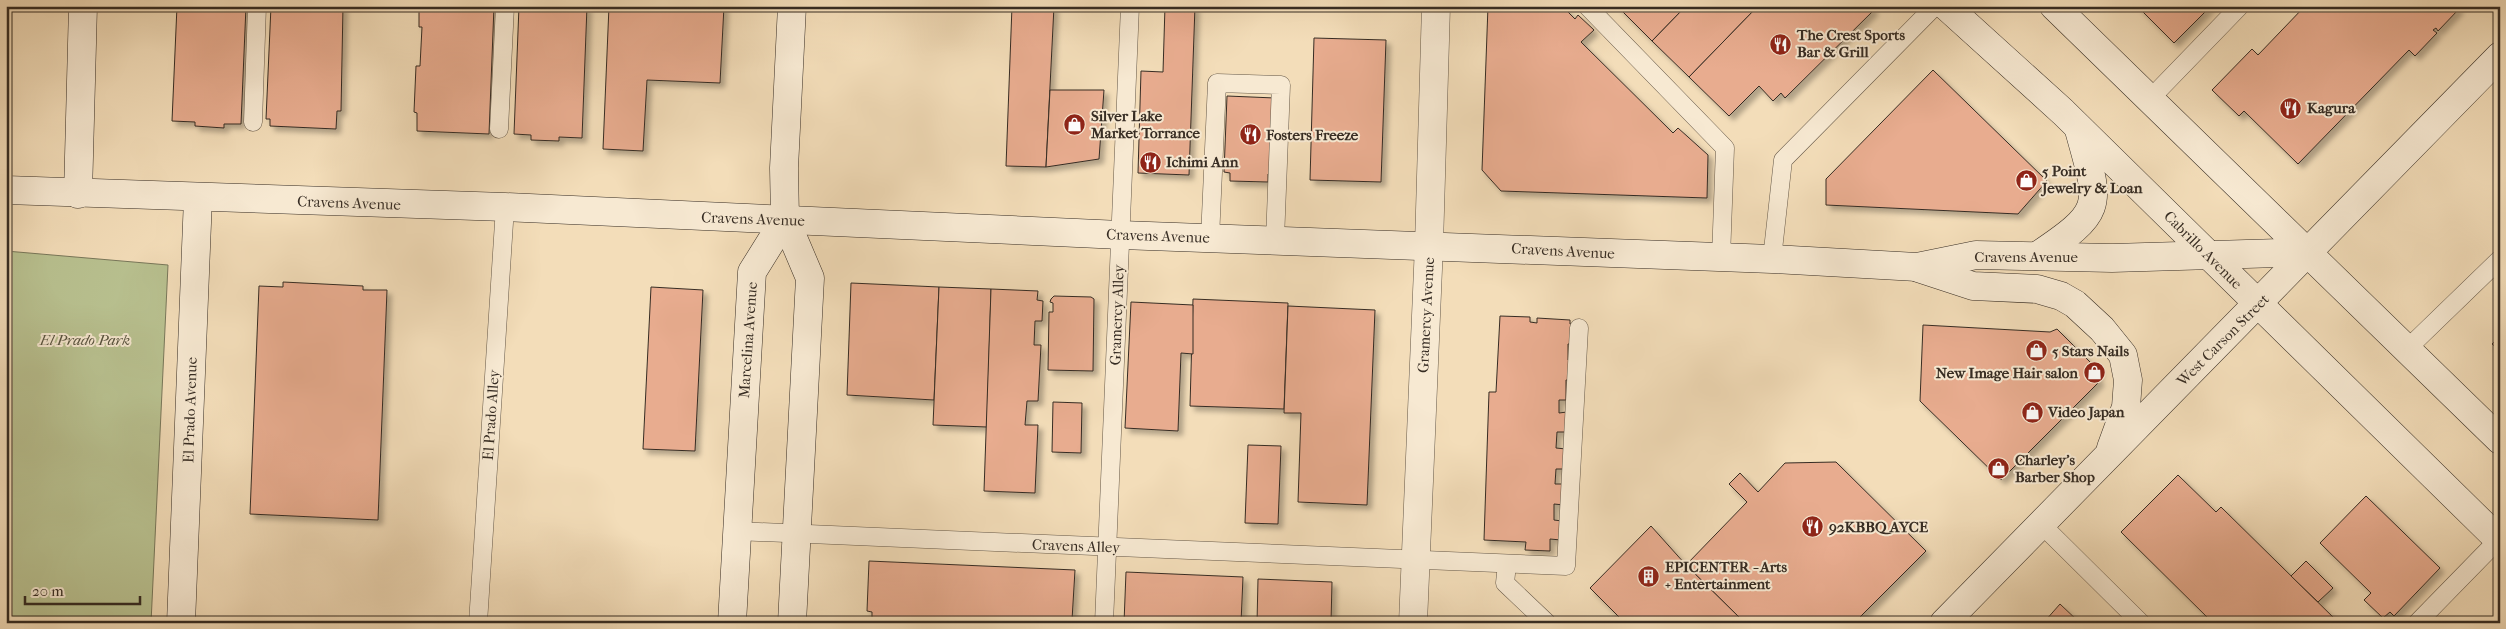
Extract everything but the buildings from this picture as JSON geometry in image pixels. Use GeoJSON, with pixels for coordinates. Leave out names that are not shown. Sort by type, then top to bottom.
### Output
{"type":"FeatureCollection","features":[{"type":"Feature","properties":{"kind":"street"},"geometry":{"type":"LineString","coordinates":[[78,194],[83,6]]}},
{"type":"Feature","properties":{"kind":"street"},"geometry":{"type":"LineString","coordinates":[[792,6],[784,173],[785,219],[810,278],[792,623]]}},
{"type":"Feature","properties":{"kind":"street","name":"Gramercy Avenue"},"geometry":{"type":"LineString","coordinates":[[1413,623],[1429,245],[1436,6]]}},
{"type":"Feature","properties":{"kind":"street","name":"Cabrillo Avenue"},"geometry":{"type":"LineString","coordinates":[[1946,6],[2079,128],[2499,539]]}},
{"type":"Feature","properties":{"kind":"street"},"geometry":{"type":"LineString","coordinates":[[2054,6],[2148,100],[2309,252],[2500,440]]}},
{"type":"Feature","properties":{"kind":"street","name":"West Carson Street"},"geometry":{"type":"LineString","coordinates":[[1944,623],[2259,304],[2500,56]]}},
{"type":"Feature","properties":{"kind":"street"},"geometry":{"type":"LineString","coordinates":[[2037,256],[2065,238],[2090,214],[2095,188],[2079,128]]}},
{"type":"Feature","properties":{"kind":"street","name":"Cravens Avenue"},"geometry":{"type":"LineString","coordinates":[[6,190],[78,194],[506,207],[1121,235],[1429,245],[1917,267],[1976,255],[2112,258],[2309,252]]}},
{"type":"Feature","properties":{"kind":"street","name":"El Prado Avenue"},"geometry":{"type":"LineString","coordinates":[[181,623],[198,198]]}},
{"type":"Feature","properties":{"kind":"street","name":"Marcelina Avenue"},"geometry":{"type":"LineString","coordinates":[[732,623],[752,272],[785,219]]}},
{"type":"Feature","properties":{"kind":"street"},"geometry":{"type":"LineString","coordinates":[[1917,267],[1973,286],[2036,288],[2061,296],[2075,304],[2102,329],[2123,355],[2128,380],[2126,407],[2107,458]]}},
{"type":"Feature","properties":{"kind":"lane"},"geometry":{"type":"LineString","coordinates":[[253,122],[257,6]]}},
{"type":"Feature","properties":{"kind":"lane"},"geometry":{"type":"LineString","coordinates":[[499,129],[505,6]]}},
{"type":"Feature","properties":{"kind":"lane","name":"Gramercy Alley"},"geometry":{"type":"LineString","coordinates":[[1104,623],[1130,6]]}},
{"type":"Feature","properties":{"kind":"lane"},"geometry":{"type":"LineString","coordinates":[[1587,6],[1724,148],[1721,258]]}},
{"type":"Feature","properties":{"kind":"lane"},"geometry":{"type":"LineString","coordinates":[[1772,259],[1783,160],[1935,6]]}},
{"type":"Feature","properties":{"kind":"lane"},"geometry":{"type":"LineString","coordinates":[[2148,100],[2240,6]]}},
{"type":"Feature","properties":{"kind":"lane"},"geometry":{"type":"LineString","coordinates":[[1210,238],[1217,83],[1281,85],[1276,240]]}},
{"type":"Feature","properties":{"kind":"lane","name":"El Prado Alley"},"geometry":{"type":"LineString","coordinates":[[478,623],[506,207]]}},
{"type":"Feature","properties":{"kind":"lane"},"geometry":{"type":"LineString","coordinates":[[2407,349],[2500,259]]}},
{"type":"Feature","properties":{"kind":"lane","name":"Cravens Alley"},"geometry":{"type":"LineString","coordinates":[[736,531],[1566,566],[1579,328]]}},
{"type":"Feature","properties":{"kind":"lane"},"geometry":{"type":"LineString","coordinates":[[2041,524],[2141,623]]}},
{"type":"Feature","properties":{"kind":"lane"},"geometry":{"type":"LineString","coordinates":[[2417,623],[2499,539]]}},
{"type":"Feature","properties":{"kind":"lane"},"geometry":{"type":"LineString","coordinates":[[1507,564],[1505,583],[1547,623]]}},
{"type":"Feature","properties":{"kind":"green space","name":"El Prado Park"},"geometry":{"type":"Polygon","coordinates":[[[6,251],[168,265],[151,623],[6,623],[6,251]]]}},
{"type":"Feature","properties":{"kind":"place","name":"The Crest Sports Bar & Grill"},"geometry":{"type":"Point","coordinates":[1781,44]}},
{"type":"Feature","properties":{"kind":"place","name":"Kagura"},"geometry":{"type":"Point","coordinates":[2291,108]}},
{"type":"Feature","properties":{"kind":"place","name":"Silver Lake Market Torrance"},"geometry":{"type":"Point","coordinates":[1075,125]}},
{"type":"Feature","properties":{"kind":"place","name":"Fosters Freeze"},"geometry":{"type":"Point","coordinates":[1250,135]}},
{"type":"Feature","properties":{"kind":"place","name":"Ichimi Ann"},"geometry":{"type":"Point","coordinates":[1150,162]}},
{"type":"Feature","properties":{"kind":"place","name":"5 Point Jewelry & Loan"},"geometry":{"type":"Point","coordinates":[2026,180]}},
{"type":"Feature","properties":{"kind":"place","name":"5 Stars Nails"},"geometry":{"type":"Point","coordinates":[2036,351]}},
{"type":"Feature","properties":{"kind":"place","name":"New Image Hair salon"},"geometry":{"type":"Point","coordinates":[2094,373]}},
{"type":"Feature","properties":{"kind":"place","name":"Video Japan"},"geometry":{"type":"Point","coordinates":[2032,412]}},
{"type":"Feature","properties":{"kind":"place","name":"Charley's Barber Shop"},"geometry":{"type":"Point","coordinates":[1999,469]}},
{"type":"Feature","properties":{"kind":"place","name":"92KBBQ AYCE"},"geometry":{"type":"Point","coordinates":[1813,527]}},
{"type":"Feature","properties":{"kind":"place","name":"EPICENTER - Arts + Entertainment"},"geometry":{"type":"Point","coordinates":[1649,576]}}]}
